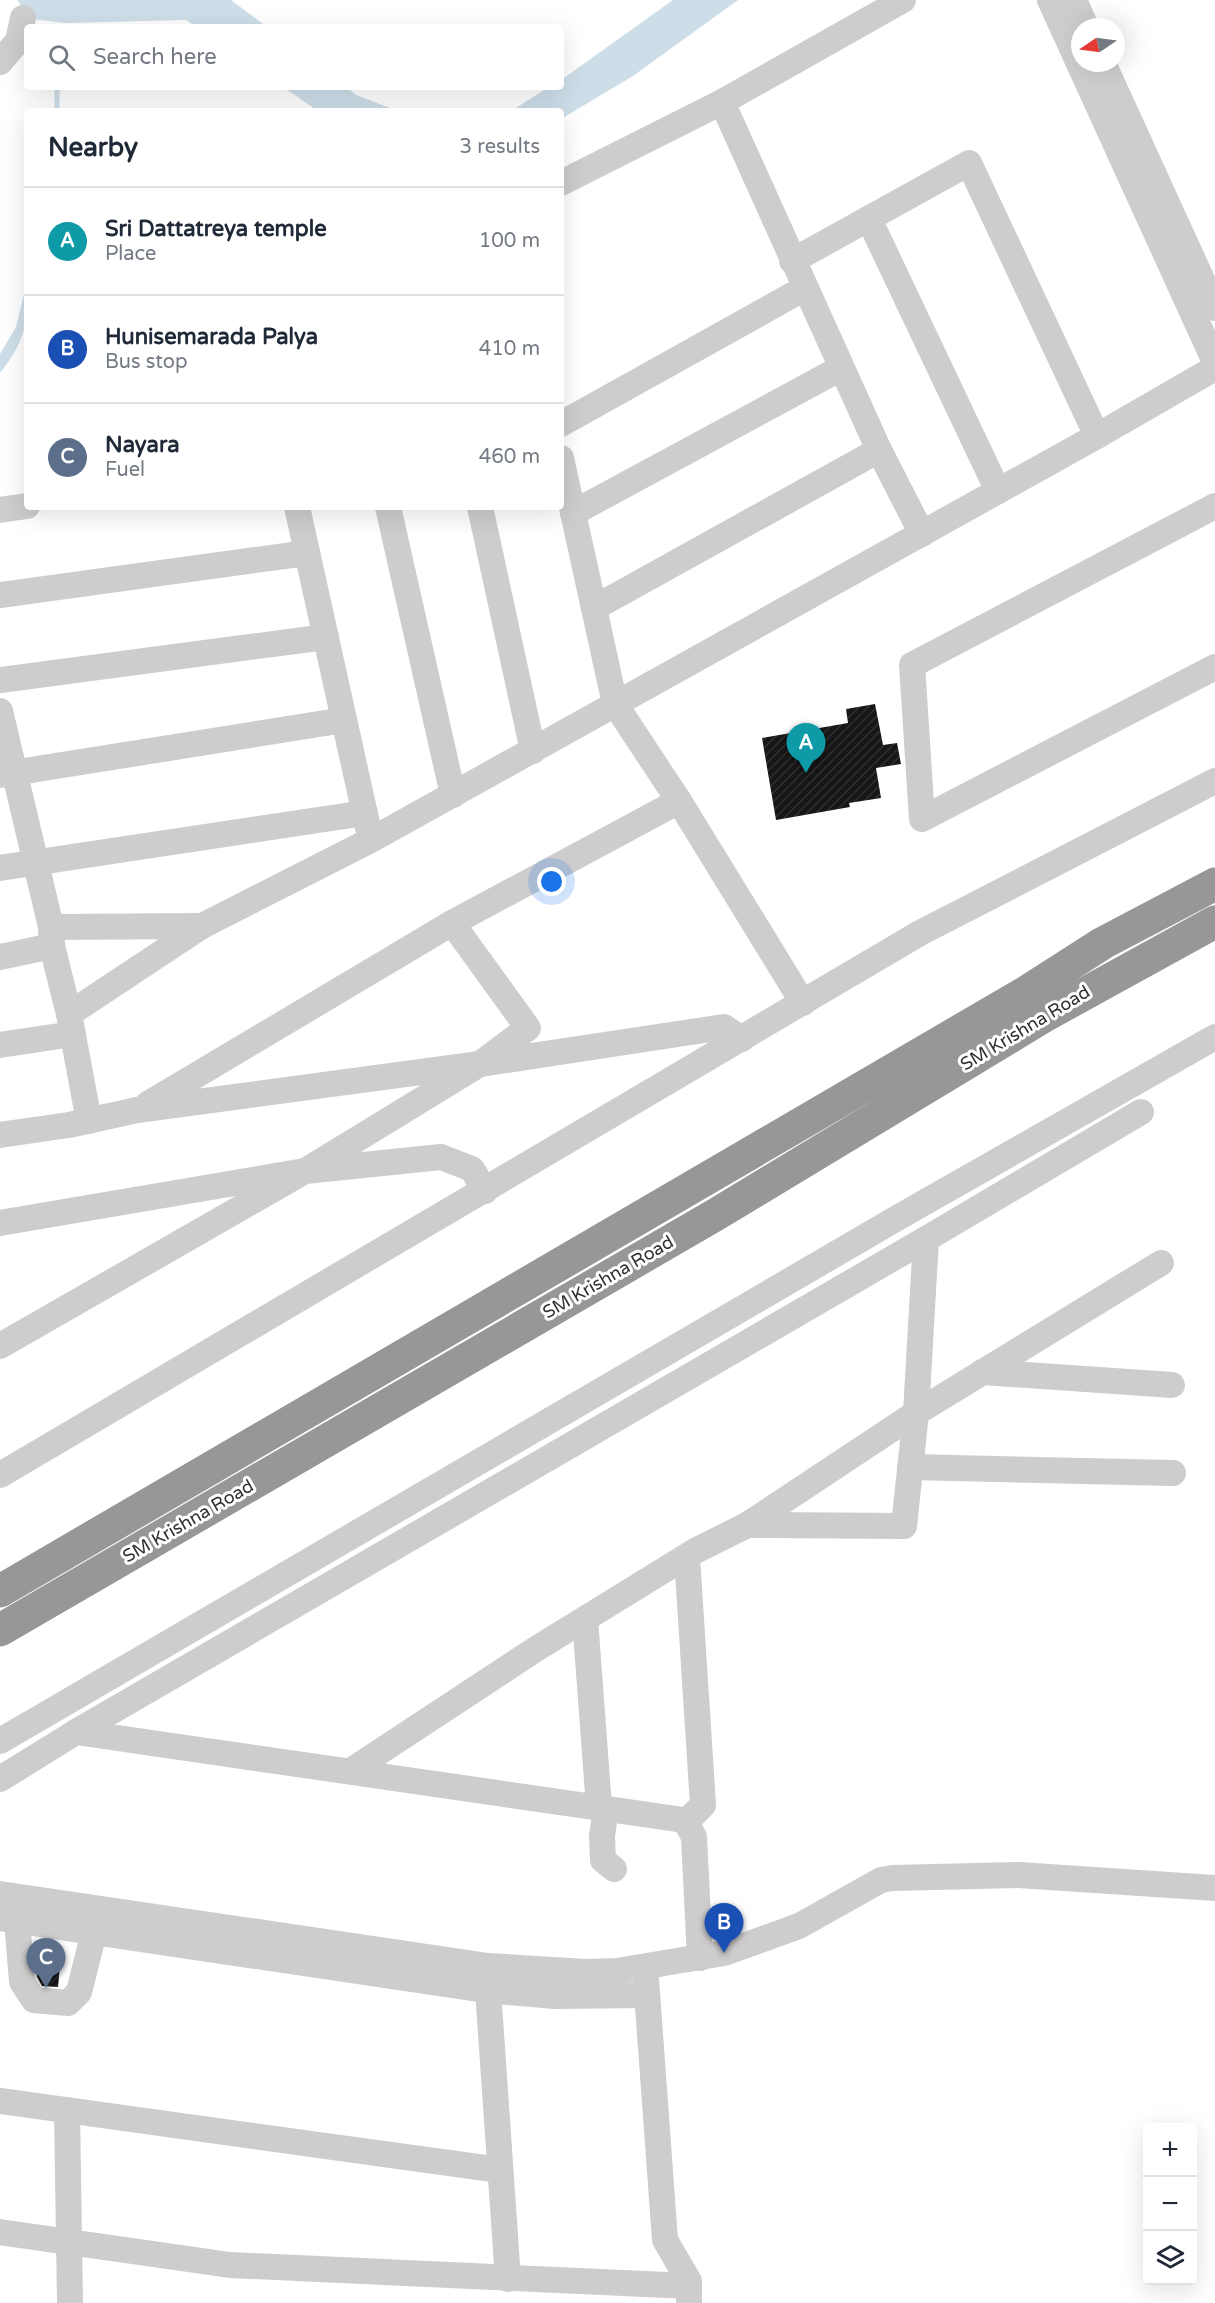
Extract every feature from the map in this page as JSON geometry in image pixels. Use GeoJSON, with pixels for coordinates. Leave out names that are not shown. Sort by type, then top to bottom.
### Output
{"type":"FeatureCollection","features":[{"type":"Feature","properties":{"kind":"highway","name":"SM Krishna Road"},"geometry":{"type":"LineString","coordinates":[[0,1630],[715,1215],[1037,1003],[1103,943],[1215,884]]}},
{"type":"Feature","properties":{"kind":"highway","name":"SM Krishna Road"},"geometry":{"type":"LineString","coordinates":[[0,1591],[1037,1003],[1215,922]]}},
{"type":"Feature","properties":{"kind":"street"},"geometry":{"type":"LineString","coordinates":[[564,181],[722,102],[903,0]]}},
{"type":"Feature","properties":{"kind":"street"},"geometry":{"type":"LineString","coordinates":[[1050,0],[1215,362]]}},
{"type":"Feature","properties":{"kind":"street"},"geometry":{"type":"LineString","coordinates":[[1074,0],[1082,18]]}},
{"type":"Feature","properties":{"kind":"street"},"geometry":{"type":"LineString","coordinates":[[0,62],[18,41],[23,18]]}},
{"type":"Feature","properties":{"kind":"street"},"geometry":{"type":"LineString","coordinates":[[1107,72],[1215,308]]}},
{"type":"Feature","properties":{"kind":"street"},"geometry":{"type":"LineString","coordinates":[[722,102],[841,368],[879,450],[922,534]]}},
{"type":"Feature","properties":{"kind":"street"},"geometry":{"type":"LineString","coordinates":[[792,261],[969,163],[1097,436]]}},
{"type":"Feature","properties":{"kind":"street"},"geometry":{"type":"LineString","coordinates":[[869,219],[998,491]]}},
{"type":"Feature","properties":{"kind":"street"},"geometry":{"type":"LineString","coordinates":[[564,422],[805,288]]}},
{"type":"Feature","properties":{"kind":"street"},"geometry":{"type":"LineString","coordinates":[[573,513],[841,368]]}},
{"type":"Feature","properties":{"kind":"street"},"geometry":{"type":"LineString","coordinates":[[0,1045],[71,1024],[202,926],[371,840],[453,795],[1215,368]]}},
{"type":"Feature","properties":{"kind":"street"},"geometry":{"type":"LineString","coordinates":[[594,608],[879,450]]}},
{"type":"Feature","properties":{"kind":"street"},"geometry":{"type":"LineString","coordinates":[[564,472],[615,704],[679,801],[803,1003]]}},
{"type":"Feature","properties":{"kind":"street"},"geometry":{"type":"LineString","coordinates":[[0,510],[24,506]]}},
{"type":"Feature","properties":{"kind":"street"},"geometry":{"type":"LineString","coordinates":[[1215,506],[912,665],[922,819],[1215,667]]}},
{"type":"Feature","properties":{"kind":"street"},"geometry":{"type":"LineString","coordinates":[[298,510],[371,840]]}},
{"type":"Feature","properties":{"kind":"street"},"geometry":{"type":"LineString","coordinates":[[389,510],[453,795]]}},
{"type":"Feature","properties":{"kind":"street"},"geometry":{"type":"LineString","coordinates":[[481,510],[533,750]]}},
{"type":"Feature","properties":{"kind":"street"},"geometry":{"type":"LineString","coordinates":[[0,595],[307,553]]}},
{"type":"Feature","properties":{"kind":"street"},"geometry":{"type":"LineString","coordinates":[[0,680],[326,637]]}},
{"type":"Feature","properties":{"kind":"street"},"geometry":{"type":"LineString","coordinates":[[0,711],[7,774],[36,863],[71,1024],[89,1121]]}},
{"type":"Feature","properties":{"kind":"street"},"geometry":{"type":"LineString","coordinates":[[7,774],[344,720]]}},
{"type":"Feature","properties":{"kind":"street"},"geometry":{"type":"LineString","coordinates":[[0,1475],[920,933],[1215,781]]}},
{"type":"Feature","properties":{"kind":"street"},"geometry":{"type":"LineString","coordinates":[[137,1110],[452,923],[679,801]]}},
{"type":"Feature","properties":{"kind":"street"},"geometry":{"type":"LineString","coordinates":[[0,868],[365,813]]}},
{"type":"Feature","properties":{"kind":"street"},"geometry":{"type":"LineString","coordinates":[[0,1346],[305,1171],[480,1064],[528,1028],[452,923]]}},
{"type":"Feature","properties":{"kind":"street"},"geometry":{"type":"LineString","coordinates":[[0,957],[52,936],[202,926]]}},
{"type":"Feature","properties":{"kind":"street"},"geometry":{"type":"LineString","coordinates":[[0,1136],[89,1121],[137,1110],[480,1064],[724,1027],[742,1039]]}},
{"type":"Feature","properties":{"kind":"street"},"geometry":{"type":"LineString","coordinates":[[0,1740],[899,1217],[1215,1037]]}},
{"type":"Feature","properties":{"kind":"street"},"geometry":{"type":"LineString","coordinates":[[0,1779],[76,1732],[1141,1112]]}},
{"type":"Feature","properties":{"kind":"street"},"geometry":{"type":"LineString","coordinates":[[0,1223],[305,1171],[441,1157],[472,1169],[485,1191]]}},
{"type":"Feature","properties":{"kind":"street"},"geometry":{"type":"LineString","coordinates":[[747,1524],[904,1526],[916,1413],[926,1239]]}},
{"type":"Feature","properties":{"kind":"street"},"geometry":{"type":"LineString","coordinates":[[352,1770],[585,1619],[687,1557],[747,1524],[916,1413],[1161,1263]]}},
{"type":"Feature","properties":{"kind":"street"},"geometry":{"type":"LineString","coordinates":[[982,1372],[1172,1385]]}},
{"type":"Feature","properties":{"kind":"street"},"geometry":{"type":"LineString","coordinates":[[910,1467],[1173,1473]]}},
{"type":"Feature","properties":{"kind":"street"},"geometry":{"type":"LineString","coordinates":[[686,1822],[704,1805],[687,1557]]}},
{"type":"Feature","properties":{"kind":"street"},"geometry":{"type":"LineString","coordinates":[[585,1619],[603,1808],[603,1860],[614,1869]]}},
{"type":"Feature","properties":{"kind":"street"},"geometry":{"type":"LineString","coordinates":[[76,1732],[352,1770],[686,1822]]}},
{"type":"Feature","properties":{"kind":"street"},"geometry":{"type":"LineString","coordinates":[[686,1822],[694,1837],[700,1958]]}},
{"type":"Feature","properties":{"kind":"street"},"geometry":{"type":"LineString","coordinates":[[0,1894],[522,1970],[586,1972],[645,1966],[724,1953],[799,1926],[881,1880],[892,1878],[1019,1875],[1215,1888]]}},
{"type":"Feature","properties":{"kind":"street"},"geometry":{"type":"LineString","coordinates":[[94,1932],[79,1992],[68,2003],[34,2000],[22,1982],[8,1919],[488,1990],[555,1996],[647,1995]]}},
{"type":"Feature","properties":{"kind":"street"},"geometry":{"type":"LineString","coordinates":[[0,2232],[230,2265],[508,2279],[689,2295],[689,2281],[665,2240],[645,1966]]}},
{"type":"Feature","properties":{"kind":"street"},"geometry":{"type":"LineString","coordinates":[[488,1990],[508,2279]]}},
{"type":"Feature","properties":{"kind":"street"},"geometry":{"type":"LineString","coordinates":[[0,2101],[500,2170]]}},
{"type":"Feature","properties":{"kind":"street"},"geometry":{"type":"LineString","coordinates":[[67,2110],[70,2303]]}},
{"type":"Feature","properties":{"kind":"shaded area"},"geometry":{"type":"Polygon","coordinates":[[[17,0],[231,0],[263,24],[192,24],[186,20],[66,23],[31,19],[17,0]]]}},
{"type":"Feature","properties":{"kind":"shaded area"},"geometry":{"type":"Polygon","coordinates":[[[673,0],[738,0],[633,76],[564,117],[564,108],[516,108],[544,90],[564,90],[564,78],[673,0]]]}},
{"type":"Feature","properties":{"kind":"shaded area"},"geometry":{"type":"Polygon","coordinates":[[[287,90],[350,90],[356,95],[390,108],[314,108],[287,90]]]}},
{"type":"Feature","properties":{"kind":"shaded area"},"geometry":{"type":"Polygon","coordinates":[[[24,294],[24,330],[16,350],[0,373],[0,354],[16,327],[24,294]]]}},
{"type":"Feature","properties":{"kind":"building"},"geometry":{"type":"Polygon","coordinates":[[[875,704],[883,745],[897,743],[901,764],[876,768],[881,798],[849,803],[850,807],[776,820],[762,738],[848,723],[846,709],[875,704]]]}},
{"type":"Feature","properties":{"kind":"building"},"geometry":{"type":"Polygon","coordinates":[[[36,1964],[60,1966],[58,1987],[42,1986],[37,1977],[36,1964]]]}},
{"type":"Feature","properties":{"kind":"waterway"},"geometry":{"type":"LineString","coordinates":[[57,90],[57,108]]}},
{"type":"Feature","properties":{"kind":"place","name":"Sri Dattatreya temple"},"geometry":{"type":"Point","coordinates":[806,773]}},
{"type":"Feature","properties":{"kind":"place","name":"Hunisemarada Palya"},"geometry":{"type":"Point","coordinates":[724,1953]}},
{"type":"Feature","properties":{"kind":"place","name":"Nayara"},"geometry":{"type":"Point","coordinates":[46,1988]}}]}
